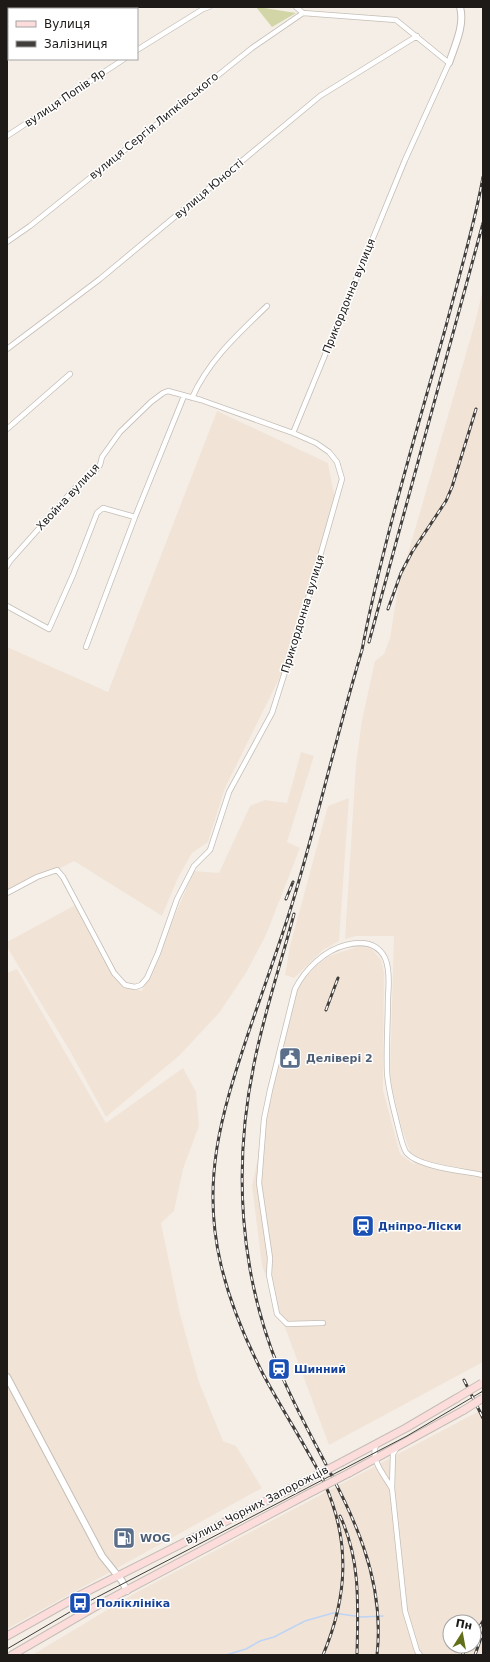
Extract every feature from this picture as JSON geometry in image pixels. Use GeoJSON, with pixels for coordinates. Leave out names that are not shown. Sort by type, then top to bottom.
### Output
{"type":"FeatureCollection","features":[{"type":"Feature","properties":{"kind":"main road","name":"вулиця Чорних Запорожців"},"geometry":{"type":"LineString","coordinates":[[7,1636],[117,1576],[376,1444],[483,1383]]}},
{"type":"Feature","properties":{"kind":"main road","name":"вулиця Чорних Запорожців"},"geometry":{"type":"LineString","coordinates":[[12,1655],[93,1608],[375,1459],[483,1398]]}},
{"type":"Feature","properties":{"kind":"street"},"geometry":{"type":"LineString","coordinates":[[138,49],[203,9],[209,7]]}},
{"type":"Feature","properties":{"kind":"street"},"geometry":{"type":"LineString","coordinates":[[296,7],[303,13],[396,20],[449,63],[461,22],[462,14],[460,7]]}},
{"type":"Feature","properties":{"kind":"street","name":"вулиця Сергія Липківського"},"geometry":{"type":"LineString","coordinates":[[7,242],[36,221],[252,48],[303,13]]}},
{"type":"Feature","properties":{"kind":"street","name":"вулиця Юності"},"geometry":{"type":"LineString","coordinates":[[7,350],[100,279],[320,96],[417,36]]}},
{"type":"Feature","properties":{"kind":"street","name":"вулиця Попів Яр"},"geometry":{"type":"LineString","coordinates":[[7,136],[122,60]]}},
{"type":"Feature","properties":{"kind":"street","name":"Прикордонна вулиця"},"geometry":{"type":"LineString","coordinates":[[7,894],[37,877],[57,870],[63,877],[114,973],[125,985],[135,987],[141,985],[147,978],[158,953],[176,899],[194,866],[210,850],[230,792],[272,714],[310,595],[342,479],[337,462],[329,452],[316,443],[293,433],[405,160],[449,63]]}},
{"type":"Feature","properties":{"kind":"street"},"geometry":{"type":"LineString","coordinates":[[192,398],[199,381],[230,341],[267,306]]}},
{"type":"Feature","properties":{"kind":"street"},"geometry":{"type":"LineString","coordinates":[[7,429],[70,374]]}},
{"type":"Feature","properties":{"kind":"street","name":"Хвойна вулиця"},"geometry":{"type":"LineString","coordinates":[[7,566],[74,490],[97,469],[100,465],[102,457],[112,443],[133,419],[163,393],[168,391],[192,398],[293,433]]}},
{"type":"Feature","properties":{"kind":"street"},"geometry":{"type":"LineString","coordinates":[[86,647],[135,517],[184,396]]}},
{"type":"Feature","properties":{"kind":"street"},"geometry":{"type":"LineString","coordinates":[[7,606],[49,629],[97,513],[103,508],[135,517]]}},
{"type":"Feature","properties":{"kind":"street"},"geometry":{"type":"LineString","coordinates":[[323,1323],[287,1324],[277,1314],[269,1275],[270,1258],[259,1183],[264,1119],[295,989],[299,981],[308,971],[329,952],[342,946],[358,942],[372,944],[379,948],[386,959],[389,976],[387,1072],[389,1089],[406,1151],[417,1161],[433,1166],[483,1175]]}},
{"type":"Feature","properties":{"kind":"street"},"geometry":{"type":"LineString","coordinates":[[7,1377],[102,1556],[127,1591]]}},
{"type":"Feature","properties":{"kind":"street"},"geometry":{"type":"LineString","coordinates":[[376,1444],[374,1451],[375,1459],[392,1488]]}},
{"type":"Feature","properties":{"kind":"street"},"geometry":{"type":"LineString","coordinates":[[397,1447],[393,1454],[392,1488],[405,1611],[417,1651],[420,1655]]}},
{"type":"Feature","properties":{"kind":"shaded area"},"geometry":{"type":"Polygon","coordinates":[[[483,288],[483,1362],[329,1445],[262,1266],[252,1186],[296,990],[300,983],[317,965],[329,956],[360,946],[372,949],[381,960],[384,973],[383,1090],[400,1154],[415,1165],[402,1129],[392,1088],[390,1071],[394,936],[356,936],[345,939],[356,764],[362,720],[375,661],[384,654],[390,638],[398,588],[476,319],[483,288]]]}},
{"type":"Feature","properties":{"kind":"shaded area"},"geometry":{"type":"Polygon","coordinates":[[[217,411],[328,463],[335,499],[287,663],[225,788],[208,842],[192,853],[178,878],[162,916],[74,861],[7,896],[7,647],[108,692],[217,411]]]}},
{"type":"Feature","properties":{"kind":"shaded area"},"geometry":{"type":"Polygon","coordinates":[[[301,752],[314,756],[287,842],[300,848],[266,935],[246,973],[219,1013],[180,1055],[106,1117],[70,1051],[7,947],[7,942],[79,903],[116,970],[130,988],[142,991],[194,871],[219,873],[250,806],[265,800],[287,803],[301,752]]]}},
{"type":"Feature","properties":{"kind":"shaded area"},"geometry":{"type":"Polygon","coordinates":[[[349,798],[339,941],[323,950],[294,978],[285,975],[290,946],[328,806],[349,798]]]}},
{"type":"Feature","properties":{"kind":"shaded area"},"geometry":{"type":"Polygon","coordinates":[[[17,969],[106,1123],[183,1068],[196,1092],[199,1126],[183,1169],[174,1211],[161,1223],[180,1314],[199,1382],[223,1441],[236,1446],[262,1488],[7,1629],[7,973],[17,969]]]}},
{"type":"Feature","properties":{"kind":"shaded area"},"geometry":{"type":"Polygon","coordinates":[[[483,1409],[483,1655],[32,1655],[137,1592],[483,1409]]]}},
{"type":"Feature","properties":{"kind":"green space"},"geometry":{"type":"Polygon","coordinates":[[[256,7],[258,7],[296,13],[272,27],[256,7]]]}},
{"type":"Feature","properties":{"kind":"waterway"},"geometry":{"type":"LineString","coordinates":[[226,1655],[246,1649],[260,1641],[274,1637],[305,1621],[333,1613],[362,1617],[383,1616]]}},
{"type":"Feature","properties":{"kind":"tram line"},"geometry":{"type":"LineString","coordinates":[[7,1649],[80,1606],[407,1436],[483,1391]]}},
{"type":"Feature","properties":{"kind":"railway"},"geometry":{"type":"LineString","coordinates":[[323,1655],[331,1633],[341,1590],[343,1568],[342,1546],[338,1524],[332,1502],[323,1480],[263,1374],[250,1348],[233,1307],[221,1265],[215,1235],[213,1205],[217,1149],[229,1094],[288,918],[311,838],[362,650],[370,609],[390,528],[466,252],[483,177]]}},
{"type":"Feature","properties":{"kind":"railway"},"geometry":{"type":"LineString","coordinates":[[369,642],[483,223]]}},
{"type":"Feature","properties":{"kind":"railway"},"geometry":{"type":"LineString","coordinates":[[388,609],[401,573],[412,552],[446,501],[452,487],[476,409]]}},
{"type":"Feature","properties":{"kind":"railway"},"geometry":{"type":"LineString","coordinates":[[286,899],[293,882]]}},
{"type":"Feature","properties":{"kind":"railway"},"geometry":{"type":"LineString","coordinates":[[294,914],[263,1026],[247,1102],[243,1141],[242,1180],[248,1257],[255,1295],[279,1369],[347,1507],[362,1541],[372,1577],[378,1615],[377,1655]]}},
{"type":"Feature","properties":{"kind":"railway"},"geometry":{"type":"LineString","coordinates":[[326,1010],[338,978]]}},
{"type":"Feature","properties":{"kind":"railway"},"geometry":{"type":"LineString","coordinates":[[464,1380],[483,1418]]}},
{"type":"Feature","properties":{"kind":"railway"},"geometry":{"type":"LineString","coordinates":[[340,1516],[347,1533],[355,1567],[358,1602],[357,1655]]}},
{"type":"Feature","properties":{"kind":"railway"},"geometry":{"type":"LineString","coordinates":[[475,1655],[483,1632]]}},
{"type":"Feature","properties":{"kind":"place","name":"Делівері 2"},"geometry":{"type":"Point","coordinates":[290,1058]}},
{"type":"Feature","properties":{"kind":"place","name":"Дніпро-Ліски"},"geometry":{"type":"Point","coordinates":[363,1226]}},
{"type":"Feature","properties":{"kind":"place","name":"Шинний"},"geometry":{"type":"Point","coordinates":[279,1369]}},
{"type":"Feature","properties":{"kind":"place","name":"WOG"},"geometry":{"type":"Point","coordinates":[124,1538]}},
{"type":"Feature","properties":{"kind":"place","name":"Поліклініка"},"geometry":{"type":"Point","coordinates":[80,1603]}}]}
